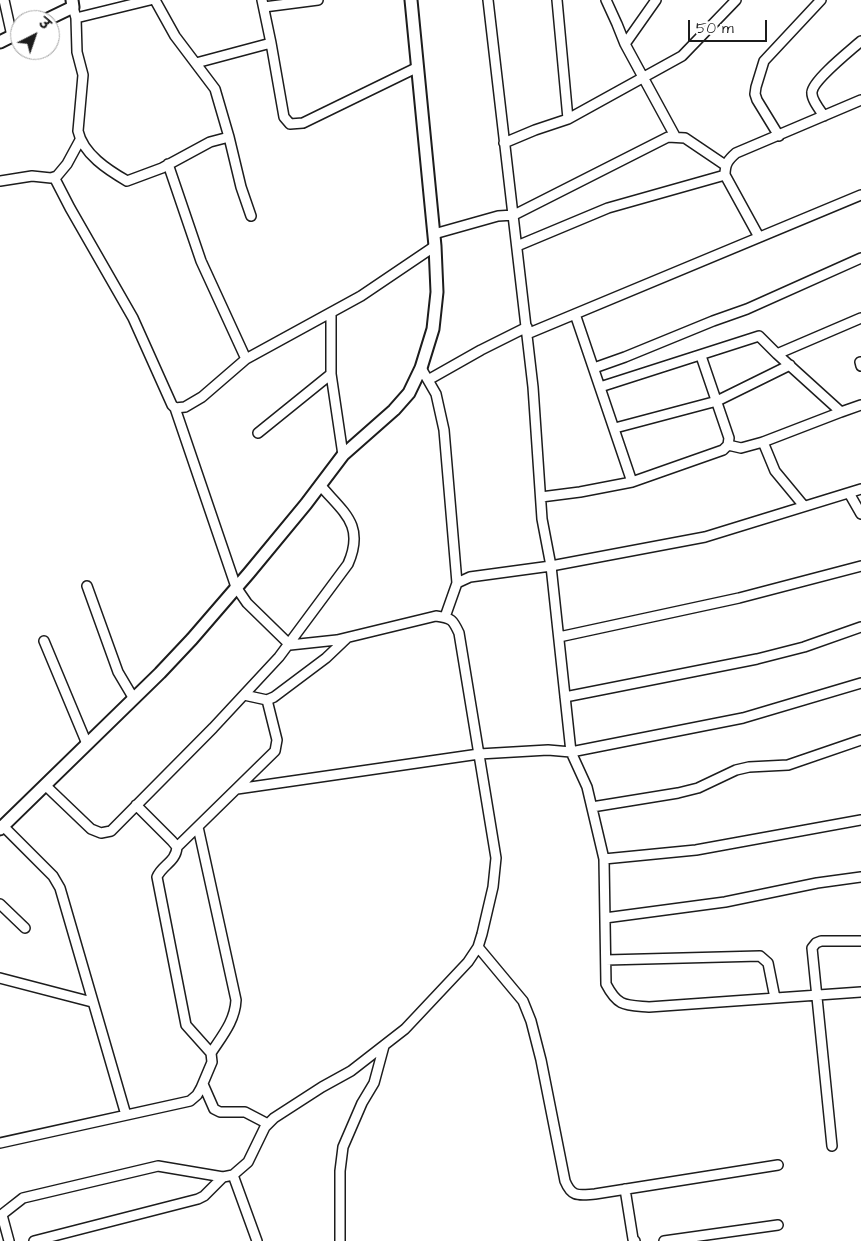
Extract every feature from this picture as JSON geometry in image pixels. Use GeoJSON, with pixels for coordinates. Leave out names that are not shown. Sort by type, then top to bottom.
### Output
{"type":"FeatureCollection","features":[{"type":"Feature","properties":{"kind":"street"},"geometry":{"type":"LineString","coordinates":[[4,0],[10,17]]}},
{"type":"Feature","properties":{"kind":"street"},"geometry":{"type":"LineString","coordinates":[[60,14],[74,8],[150,0]]}},
{"type":"Feature","properties":{"kind":"street"},"geometry":{"type":"LineString","coordinates":[[155,0],[176,36],[215,89],[241,187],[251,216]]}},
{"type":"Feature","properties":{"kind":"street"},"geometry":{"type":"LineString","coordinates":[[318,0],[263,4],[272,43],[284,117],[290,124],[303,123],[418,67]]}},
{"type":"Feature","properties":{"kind":"street"},"geometry":{"type":"LineString","coordinates":[[126,1115],[60,888],[53,876],[2,828],[134,699],[192,639],[343,455],[394,410],[409,393],[421,368],[433,329],[437,292],[434,234],[411,0]]}},
{"type":"Feature","properties":{"kind":"street"},"geometry":{"type":"LineString","coordinates":[[488,0],[533,387],[542,519],[551,566],[572,752],[587,787],[604,859],[606,984],[612,996],[624,1005],[649,1007],[861,992]]}},
{"type":"Feature","properties":{"kind":"street"},"geometry":{"type":"LineString","coordinates":[[557,0],[568,119]]}},
{"type":"Feature","properties":{"kind":"street"},"geometry":{"type":"LineString","coordinates":[[606,0],[625,44],[675,136]]}},
{"type":"Feature","properties":{"kind":"street"},"geometry":{"type":"LineString","coordinates":[[625,44],[656,0]]}},
{"type":"Feature","properties":{"kind":"street"},"geometry":{"type":"LineString","coordinates":[[504,143],[568,119],[682,56],[736,0]]}},
{"type":"Feature","properties":{"kind":"street"},"geometry":{"type":"LineString","coordinates":[[779,136],[756,100],[756,87],[764,62],[821,0]]}},
{"type":"Feature","properties":{"kind":"street"},"geometry":{"type":"LineString","coordinates":[[74,8],[77,52],[83,75],[83,94],[79,114],[80,140],[86,150],[107,168],[127,181],[168,164],[210,142],[229,137]]}},
{"type":"Feature","properties":{"kind":"street"},"geometry":{"type":"LineString","coordinates":[[824,116],[812,94],[813,89],[819,79],[861,41]]}},
{"type":"Feature","properties":{"kind":"street"},"geometry":{"type":"LineString","coordinates":[[196,63],[272,43]]}},
{"type":"Feature","properties":{"kind":"street"},"geometry":{"type":"LineString","coordinates":[[759,237],[725,175],[725,165],[736,153],[861,100]]}},
{"type":"Feature","properties":{"kind":"street"},"geometry":{"type":"LineString","coordinates":[[434,234],[498,216],[514,215],[668,137],[685,138],[725,165]]}},
{"type":"Feature","properties":{"kind":"street"},"geometry":{"type":"LineString","coordinates":[[0,180],[32,176],[54,177],[62,172],[80,140]]}},
{"type":"Feature","properties":{"kind":"street"},"geometry":{"type":"LineString","coordinates":[[168,164],[201,261],[246,359]]}},
{"type":"Feature","properties":{"kind":"street"},"geometry":{"type":"LineString","coordinates":[[517,246],[608,208],[725,175]]}},
{"type":"Feature","properties":{"kind":"street"},"geometry":{"type":"LineString","coordinates":[[54,177],[133,318],[175,408],[236,587],[247,603],[290,645]]}},
{"type":"Feature","properties":{"kind":"street"},"geometry":{"type":"LineString","coordinates":[[428,380],[481,350],[527,330],[574,314],[861,195]]}},
{"type":"Feature","properties":{"kind":"street"},"geometry":{"type":"LineString","coordinates":[[175,408],[185,407],[202,397],[246,359],[362,296],[435,246]]}},
{"type":"Feature","properties":{"kind":"street"},"geometry":{"type":"LineString","coordinates":[[594,368],[746,309],[861,258]]}},
{"type":"Feature","properties":{"kind":"street"},"geometry":{"type":"LineString","coordinates":[[331,313],[331,374],[343,455]]}},
{"type":"Feature","properties":{"kind":"street"},"geometry":{"type":"LineString","coordinates":[[574,314],[632,482]]}},
{"type":"Feature","properties":{"kind":"street"},"geometry":{"type":"LineString","coordinates":[[777,354],[861,318]]}},
{"type":"Feature","properties":{"kind":"street"},"geometry":{"type":"LineString","coordinates":[[600,387],[759,336],[841,412]]}},
{"type":"Feature","properties":{"kind":"street"},"geometry":{"type":"LineString","coordinates":[[541,497],[632,482],[723,450],[728,444],[729,438],[700,356]]}},
{"type":"Feature","properties":{"kind":"street"},"geometry":{"type":"LineString","coordinates":[[614,428],[717,401],[790,365]]}},
{"type":"Feature","properties":{"kind":"street"},"geometry":{"type":"LineString","coordinates":[[421,368],[436,394],[444,430],[457,583],[445,617]]}},
{"type":"Feature","properties":{"kind":"street"},"geometry":{"type":"LineString","coordinates":[[258,433],[331,374]]}},
{"type":"Feature","properties":{"kind":"street"},"geometry":{"type":"LineString","coordinates":[[728,444],[740,448],[763,442],[861,405]]}},
{"type":"Feature","properties":{"kind":"street"},"geometry":{"type":"LineString","coordinates":[[763,442],[775,471],[804,506]]}},
{"type":"Feature","properties":{"kind":"street"},"geometry":{"type":"LineString","coordinates":[[45,785],[91,829],[101,833],[111,831],[244,695],[290,645],[348,564],[354,552],[355,535],[351,520],[320,485]]}},
{"type":"Feature","properties":{"kind":"street"},"geometry":{"type":"LineString","coordinates":[[457,583],[470,577],[551,566],[705,537],[861,489]]}},
{"type":"Feature","properties":{"kind":"street"},"geometry":{"type":"LineString","coordinates":[[849,493],[861,514]]}},
{"type":"Feature","properties":{"kind":"street"},"geometry":{"type":"LineString","coordinates":[[559,637],[740,598],[861,566]]}},
{"type":"Feature","properties":{"kind":"street"},"geometry":{"type":"LineString","coordinates":[[87,586],[118,672],[134,699]]}},
{"type":"Feature","properties":{"kind":"street"},"geometry":{"type":"LineString","coordinates":[[34,1241],[204,1196],[223,1178],[233,1175],[248,1162],[268,1124],[274,1118],[351,1071],[405,1029],[468,962],[478,948],[494,887],[496,858],[459,634],[453,621],[445,617],[436,616],[347,638],[290,645]]}},
{"type":"Feature","properties":{"kind":"street"},"geometry":{"type":"LineString","coordinates":[[565,697],[756,659],[804,647],[861,627]]}},
{"type":"Feature","properties":{"kind":"street"},"geometry":{"type":"LineString","coordinates":[[244,695],[267,700],[274,697],[326,658],[347,638]]}},
{"type":"Feature","properties":{"kind":"street"},"geometry":{"type":"LineString","coordinates":[[44,641],[87,744]]}},
{"type":"Feature","properties":{"kind":"street"},"geometry":{"type":"LineString","coordinates":[[237,789],[479,754],[548,750],[572,752],[744,718],[861,683]]}},
{"type":"Feature","properties":{"kind":"street"},"geometry":{"type":"LineString","coordinates":[[0,1143],[190,1100],[197,1095],[212,1062],[211,1053],[186,1025],[157,877],[159,871],[174,858],[177,848],[276,751],[277,740],[267,700]]}},
{"type":"Feature","properties":{"kind":"street"},"geometry":{"type":"LineString","coordinates":[[592,808],[698,788],[736,770],[749,767],[788,765],[861,740]]}},
{"type":"Feature","properties":{"kind":"street"},"geometry":{"type":"LineString","coordinates":[[136,805],[177,848]]}},
{"type":"Feature","properties":{"kind":"street"},"geometry":{"type":"LineString","coordinates":[[604,859],[696,850],[861,820]]}},
{"type":"Feature","properties":{"kind":"street"},"geometry":{"type":"LineString","coordinates":[[198,827],[236,1000],[235,1012],[230,1024],[211,1053]]}},
{"type":"Feature","properties":{"kind":"street"},"geometry":{"type":"LineString","coordinates":[[605,918],[725,902],[861,877]]}},
{"type":"Feature","properties":{"kind":"street"},"geometry":{"type":"LineString","coordinates":[[0,904],[25,928]]}},
{"type":"Feature","properties":{"kind":"street"},"geometry":{"type":"LineString","coordinates":[[832,1146],[812,948],[821,941],[861,941]]}},
{"type":"Feature","properties":{"kind":"street"},"geometry":{"type":"LineString","coordinates":[[478,948],[523,1001],[531,1021],[541,1060],[565,1181],[569,1190],[577,1195],[778,1165]]}},
{"type":"Feature","properties":{"kind":"street"},"geometry":{"type":"LineString","coordinates":[[606,960],[760,956],[768,963],[775,998]]}},
{"type":"Feature","properties":{"kind":"street"},"geometry":{"type":"LineString","coordinates":[[0,978],[92,1002]]}},
{"type":"Feature","properties":{"kind":"street"},"geometry":{"type":"LineString","coordinates":[[340,1241],[340,1171],[343,1147],[362,1103],[374,1083],[384,1046]]}},
{"type":"Feature","properties":{"kind":"street"},"geometry":{"type":"LineString","coordinates":[[203,1084],[214,1109],[220,1112],[245,1112],[268,1124]]}},
{"type":"Feature","properties":{"kind":"street"},"geometry":{"type":"LineString","coordinates":[[9,1241],[1,1216],[23,1198],[158,1166],[169,1166],[223,1178]]}},
{"type":"Feature","properties":{"kind":"street"},"geometry":{"type":"LineString","coordinates":[[233,1175],[257,1241]]}},
{"type":"Feature","properties":{"kind":"street"},"geometry":{"type":"LineString","coordinates":[[625,1189],[634,1240]]}},
{"type":"Feature","properties":{"kind":"street"},"geometry":{"type":"LineString","coordinates":[[664,1241],[730,1236],[778,1225]]}}]}
